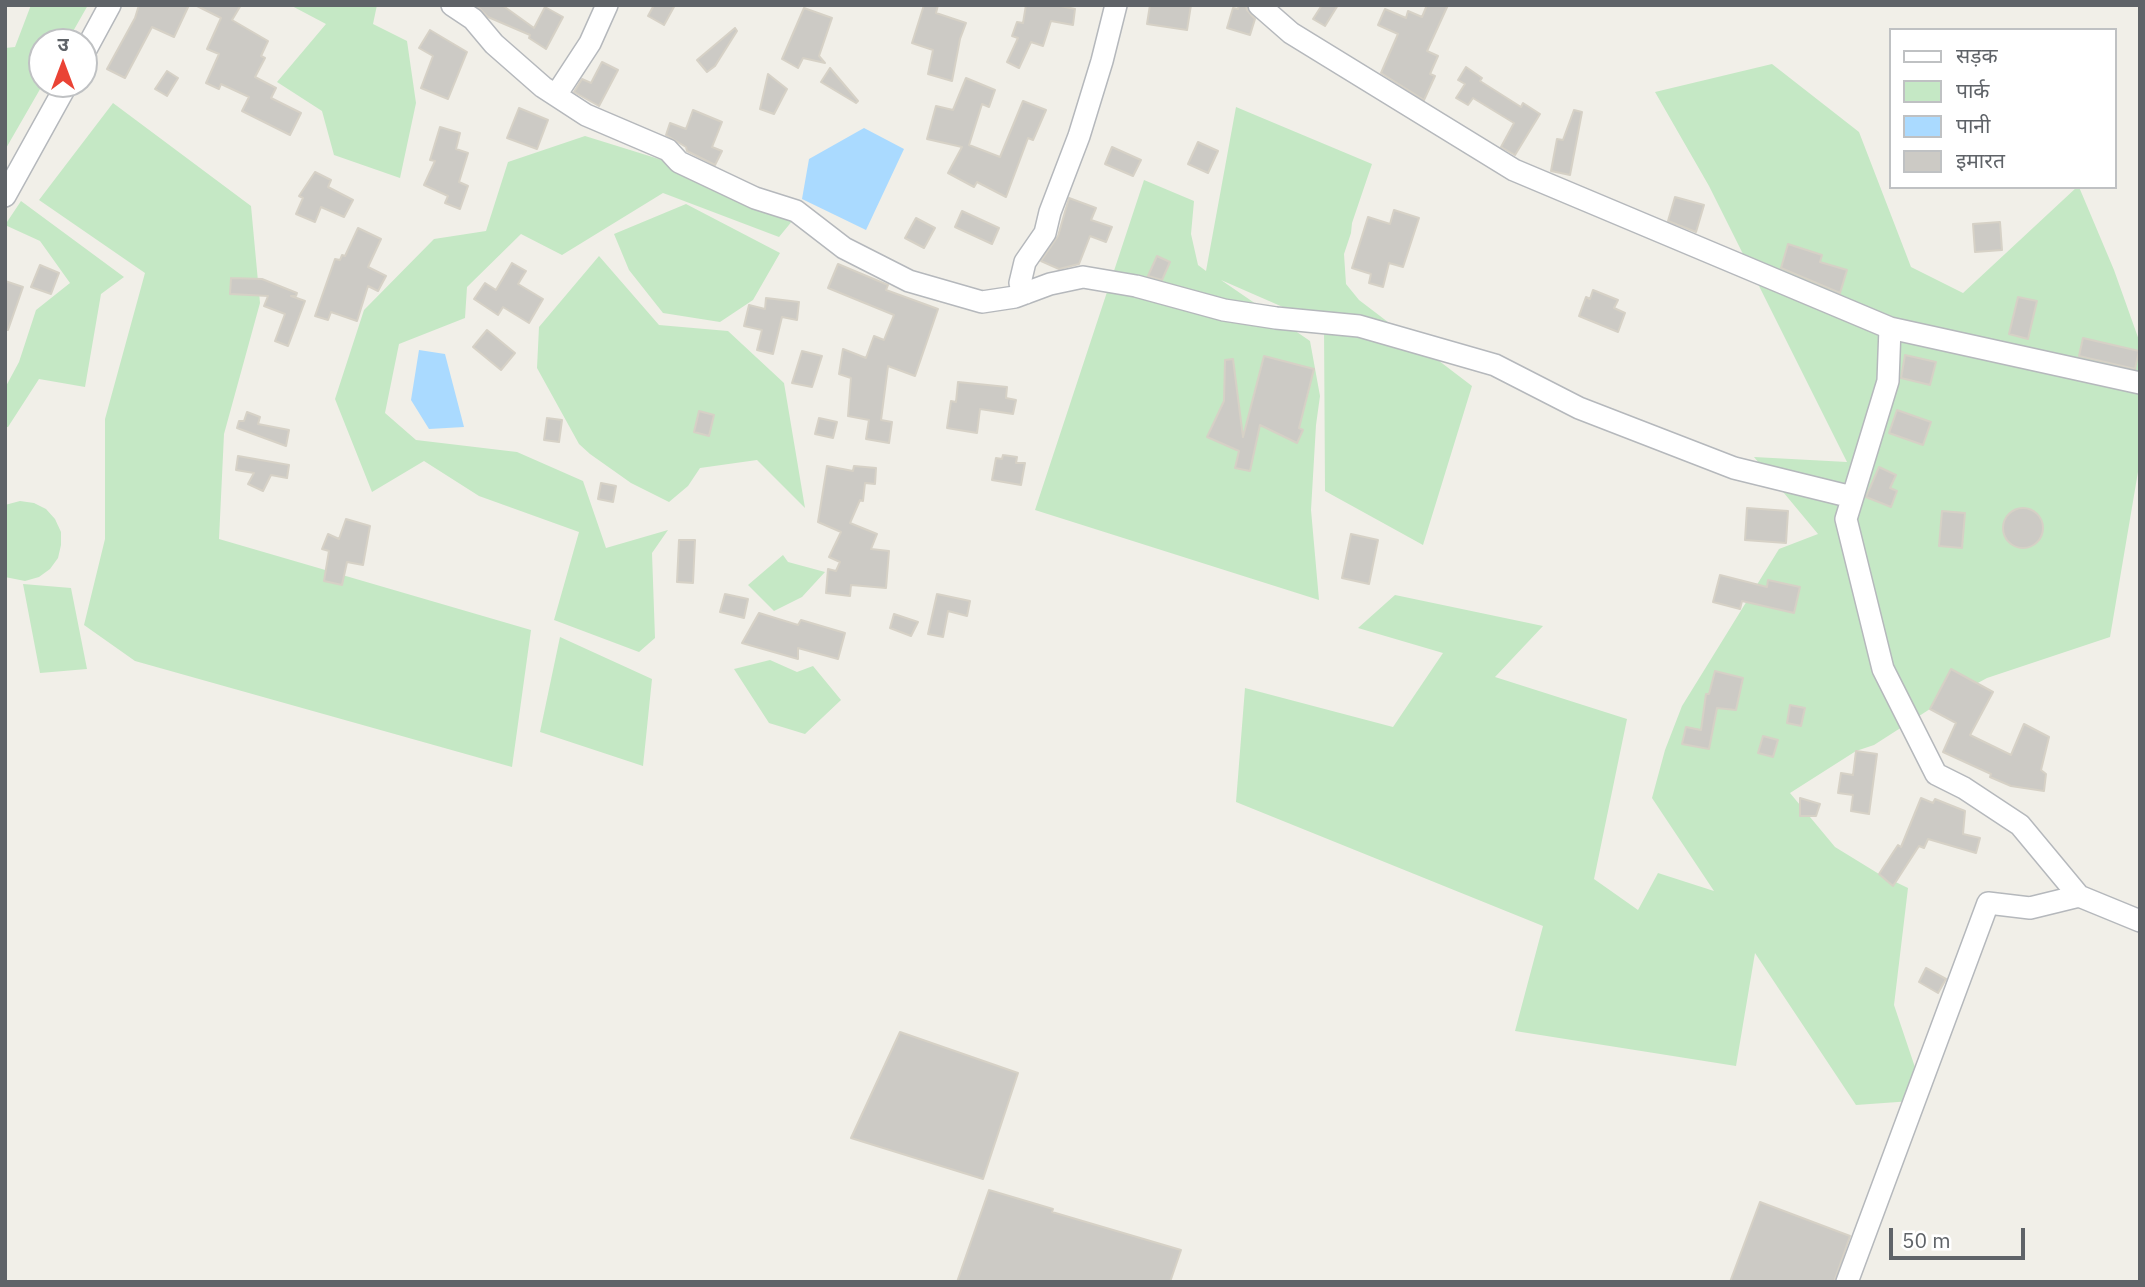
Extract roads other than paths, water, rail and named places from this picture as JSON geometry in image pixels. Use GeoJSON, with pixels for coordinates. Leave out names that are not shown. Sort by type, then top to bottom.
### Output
{"type":"FeatureCollection","features":[{"type":"Feature","properties":{"kind":"street"},"geometry":{"type":"LineString","coordinates":[[98,28],[110,5]]}},
{"type":"Feature","properties":{"kind":"street"},"geometry":{"type":"LineString","coordinates":[[452,5],[473,19],[494,44],[543,87],[586,115],[668,150],[679,162],[755,198],[796,211],[844,248],[909,281],[982,302],[1015,297],[1049,284],[1083,277],[1136,286],[1224,310],[1359,326],[1495,365],[1578,408],[1734,468],[1852,497]]}},
{"type":"Feature","properties":{"kind":"street"},"geometry":{"type":"LineString","coordinates":[[556,95],[590,43],[607,5]]}},
{"type":"Feature","properties":{"kind":"street"},"geometry":{"type":"LineString","coordinates":[[1026,293],[1020,283],[1025,262],[1045,233],[1049,212],[1079,136],[1116,5]]}},
{"type":"Feature","properties":{"kind":"street"},"geometry":{"type":"LineString","coordinates":[[1259,5],[1291,33],[1514,170],[1890,328],[2140,383]]}},
{"type":"Feature","properties":{"kind":"street"},"geometry":{"type":"LineString","coordinates":[[5,196],[59,98]]}},
{"type":"Feature","properties":{"kind":"street"},"geometry":{"type":"LineString","coordinates":[[1890,328],[1888,382],[1846,519],[1883,669],[1936,774],[1964,788],[2020,825],[2079,896],[2140,920]]}},
{"type":"Feature","properties":{"kind":"street"},"geometry":{"type":"LineString","coordinates":[[1847,1282],[1988,903],[2030,908],[2079,896]]}},
{"type":"Feature","properties":{"kind":"water"},"geometry":{"type":"Polygon","coordinates":[[[864,128],[904,149],[866,230],[802,199],[809,159],[864,128]]]}},
{"type":"Feature","properties":{"kind":"water"},"geometry":{"type":"Polygon","coordinates":[[[419,350],[445,354],[464,427],[429,429],[411,400],[419,350]]]}}]}
